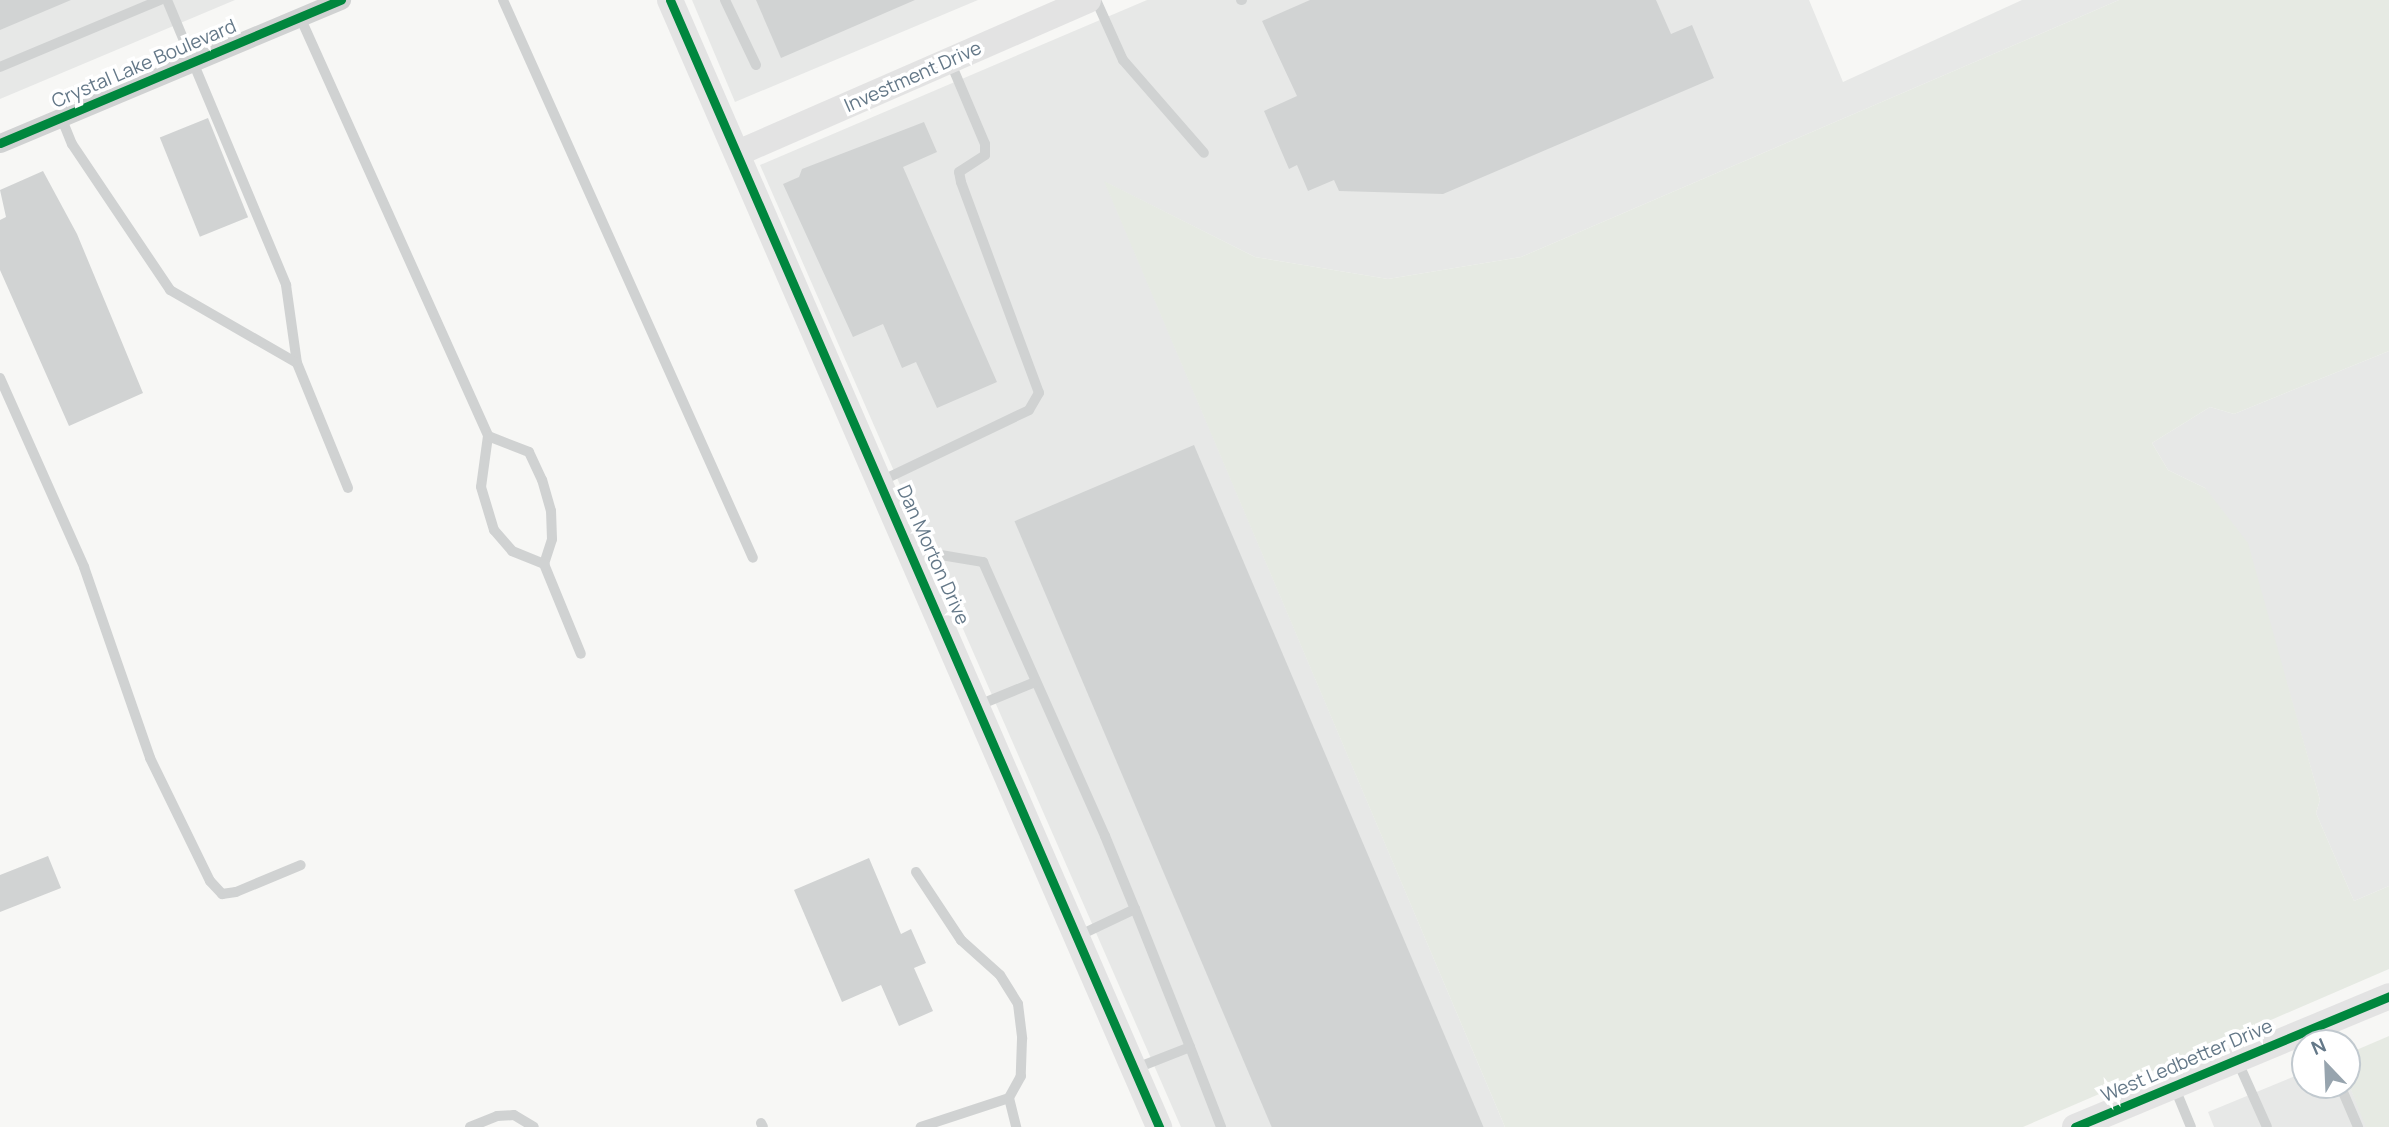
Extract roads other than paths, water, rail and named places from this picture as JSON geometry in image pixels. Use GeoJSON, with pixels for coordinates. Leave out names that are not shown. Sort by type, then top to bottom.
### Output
{"type":"FeatureCollection","features":[{"type":"Feature","properties":{"kind":"street","name":"Crystal Lake Boulevard"},"geometry":{"type":"LineString","coordinates":[[0,143],[341,0]]}},
{"type":"Feature","properties":{"kind":"street","name":"Dan Morton Drive"},"geometry":{"type":"LineString","coordinates":[[670,0],[979,705],[1159,1127]]}},
{"type":"Feature","properties":{"kind":"street","name":"Investment Drive"},"geometry":{"type":"LineString","coordinates":[[738,153],[1088,0]]}},
{"type":"Feature","properties":{"kind":"street","name":"West Ledbetter Drive"},"geometry":{"type":"LineString","coordinates":[[2075,1127],[2237,1059],[2317,1031],[2389,996]]}},
{"type":"Feature","properties":{"kind":"lane"},"geometry":{"type":"LineString","coordinates":[[0,67],[160,0]]}},
{"type":"Feature","properties":{"kind":"lane"},"geometry":{"type":"LineString","coordinates":[[167,0],[286,285],[297,363],[348,488]]}},
{"type":"Feature","properties":{"kind":"lane"},"geometry":{"type":"LineString","coordinates":[[503,0],[753,558]]}},
{"type":"Feature","properties":{"kind":"lane"},"geometry":{"type":"LineString","coordinates":[[725,0],[756,65]]}},
{"type":"Feature","properties":{"kind":"lane"},"geometry":{"type":"LineString","coordinates":[[1096,0],[1123,61],[1204,153]]}},
{"type":"Feature","properties":{"kind":"lane"},"geometry":{"type":"LineString","coordinates":[[300,17],[488,436],[481,487],[494,530],[512,551],[544,564]]}},
{"type":"Feature","properties":{"kind":"lane"},"geometry":{"type":"LineString","coordinates":[[881,481],[1029,410],[1039,393],[961,182],[959,172],[985,155],[985,144],[950,61]]}},
{"type":"Feature","properties":{"kind":"lane"},"geometry":{"type":"LineString","coordinates":[[61,117],[72,144],[170,289],[297,363]]}},
{"type":"Feature","properties":{"kind":"lane"},"geometry":{"type":"LineString","coordinates":[[0,378],[84,567],[150,758],[211,881],[222,894],[236,892],[301,865]]}},
{"type":"Feature","properties":{"kind":"lane"},"geometry":{"type":"LineString","coordinates":[[488,436],[529,452],[542,480],[551,510],[552,539],[544,564],[581,654]]}},
{"type":"Feature","properties":{"kind":"lane"},"geometry":{"type":"LineString","coordinates":[[917,563],[935,554],[983,562],[1135,909],[1221,1127]]}},
{"type":"Feature","properties":{"kind":"lane"},"geometry":{"type":"LineString","coordinates":[[979,705],[1035,682]]}},
{"type":"Feature","properties":{"kind":"lane"},"geometry":{"type":"LineString","coordinates":[[916,872],[961,940],[1000,975],[1018,1004],[1021,1076],[1009,1098],[1016,1127]]}},
{"type":"Feature","properties":{"kind":"lane"},"geometry":{"type":"LineString","coordinates":[[1077,937],[1135,909]]}},
{"type":"Feature","properties":{"kind":"lane"},"geometry":{"type":"LineString","coordinates":[[1134,1069],[1190,1047]]}},
{"type":"Feature","properties":{"kind":"lane"},"geometry":{"type":"LineString","coordinates":[[2237,1059],[2267,1127]]}},
{"type":"Feature","properties":{"kind":"lane"},"geometry":{"type":"LineString","coordinates":[[2174,1086],[2191,1127]]}},
{"type":"Feature","properties":{"kind":"lane"},"geometry":{"type":"LineString","coordinates":[[921,1127],[1009,1098]]}},
{"type":"Feature","properties":{"kind":"lane"},"geometry":{"type":"LineString","coordinates":[[2346,1099],[2358,1127]]}},
{"type":"Feature","properties":{"kind":"lane"},"geometry":{"type":"LineString","coordinates":[[470,1127],[497,1116],[514,1115],[534,1127]]}}]}
